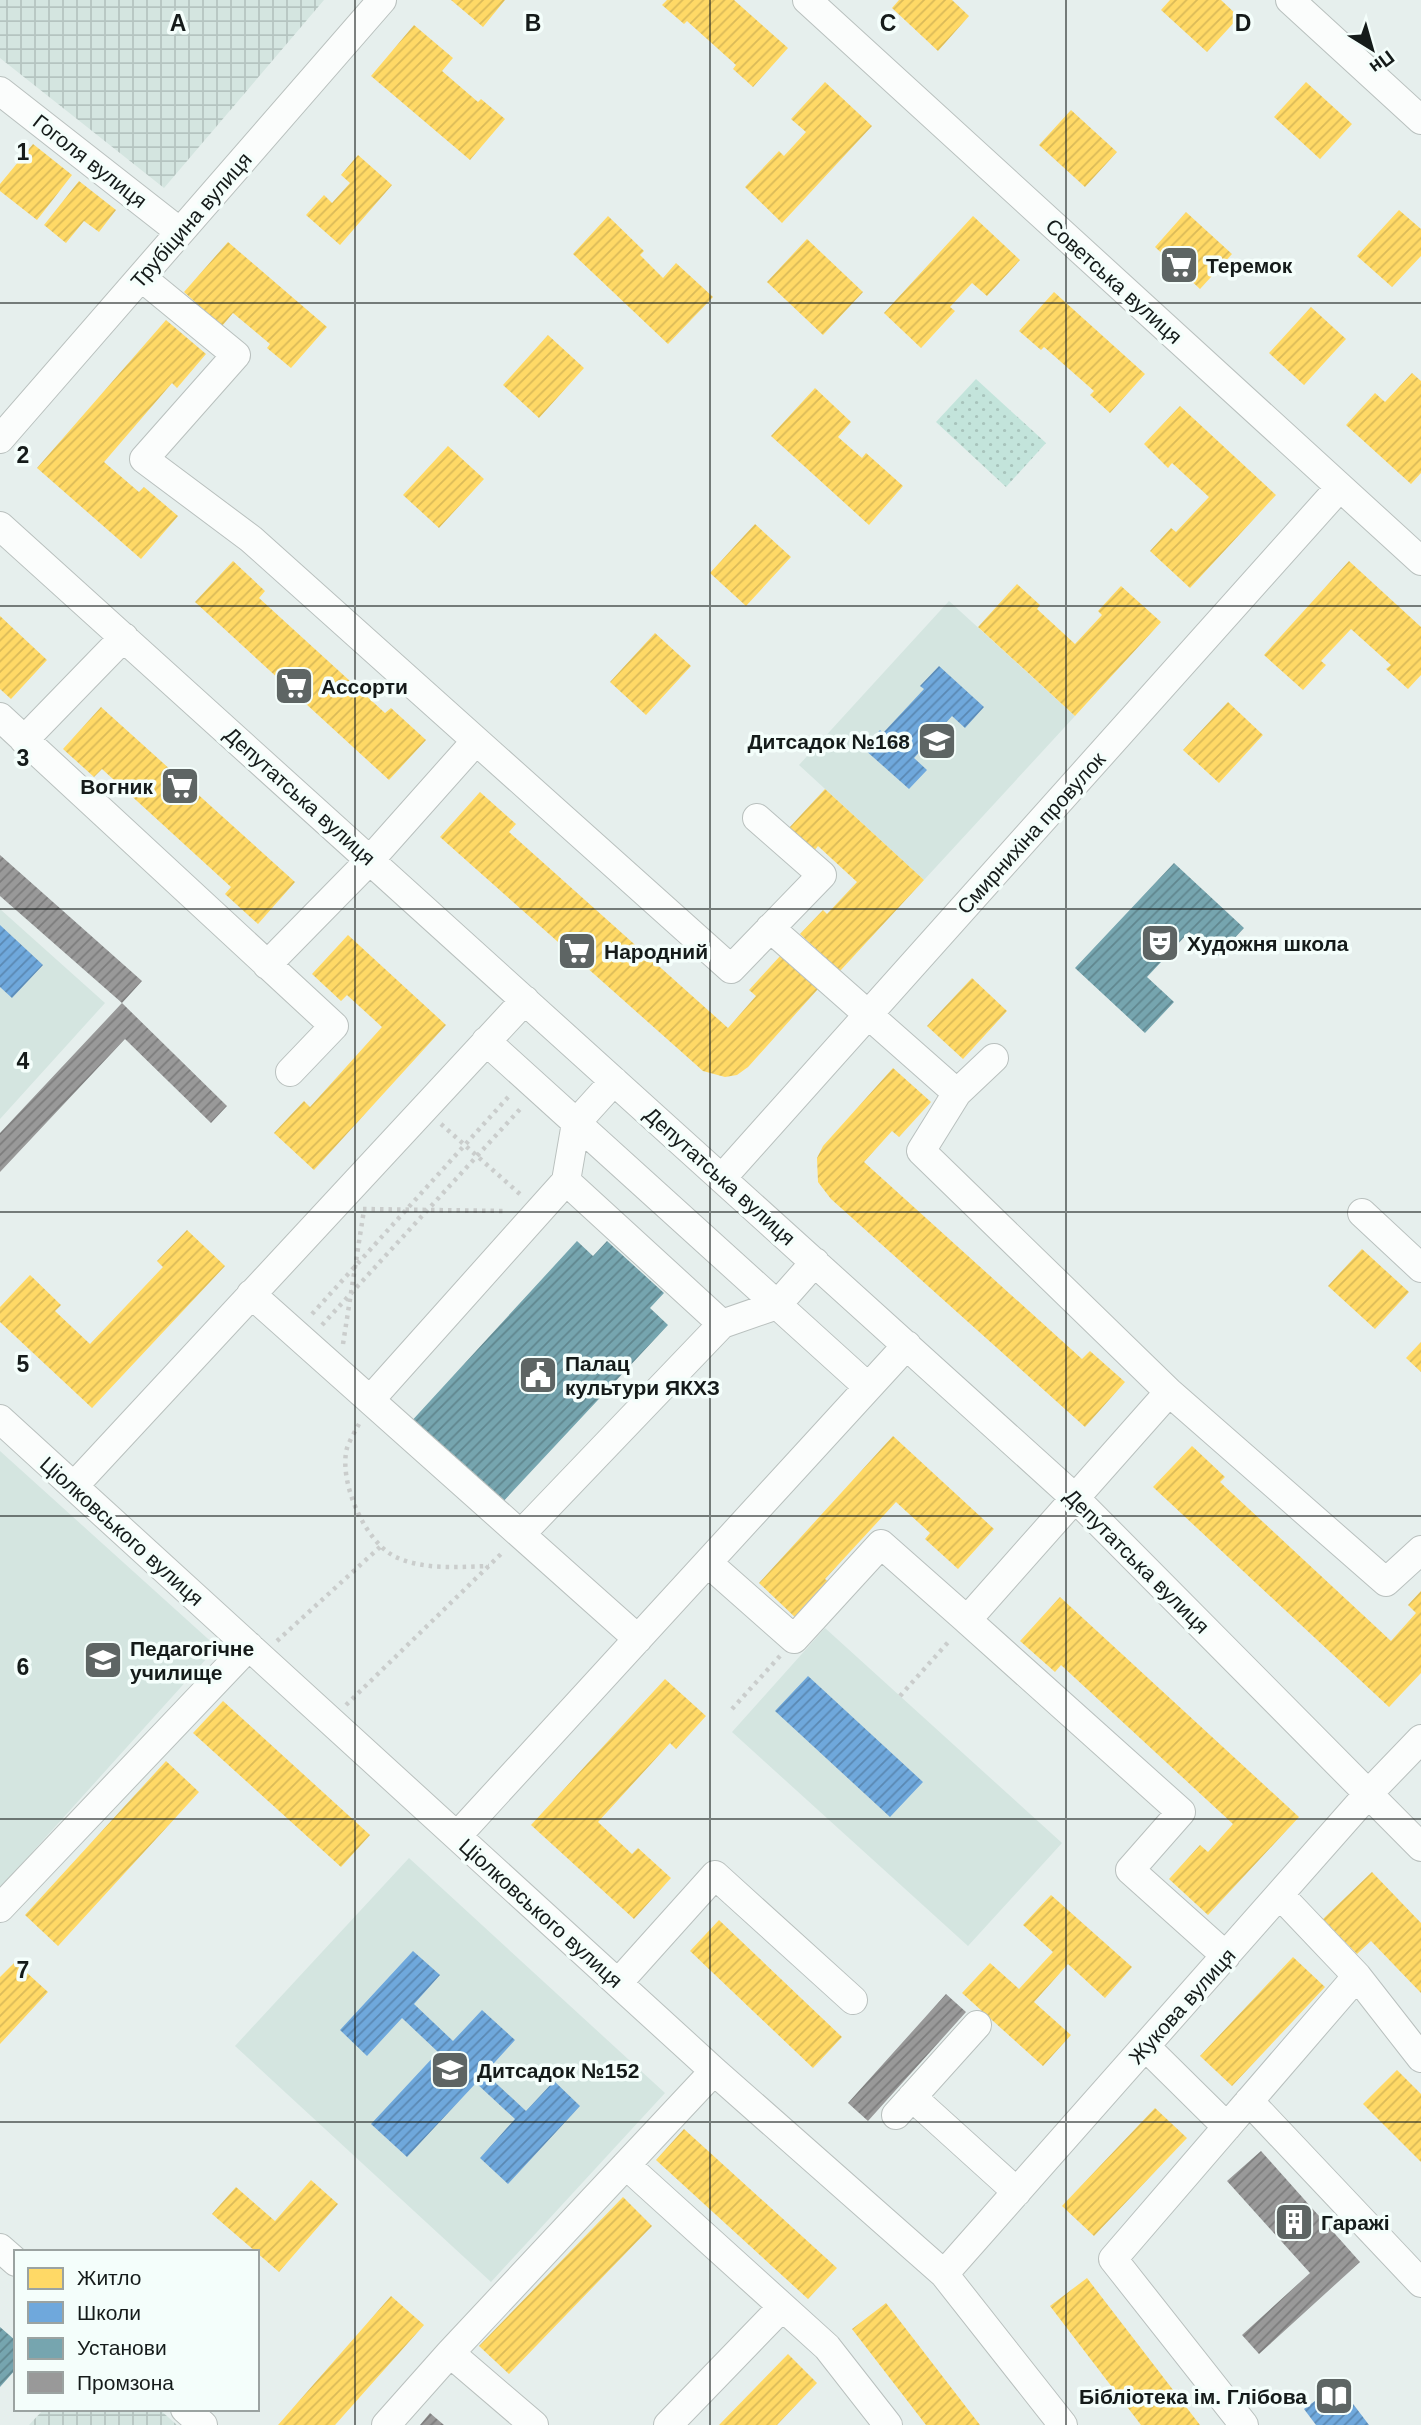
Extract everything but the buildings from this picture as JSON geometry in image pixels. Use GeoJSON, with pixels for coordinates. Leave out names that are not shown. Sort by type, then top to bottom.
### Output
{"type":"FeatureCollection","features":[{"type":"Feature","properties":{"kind":"street","name":"Трубіцина вулиця"},"geometry":{"type":"LineString","coordinates":[[0,439],[382,0]]}},
{"type":"Feature","properties":{"kind":"street","name":"Советська вулиця"},"geometry":{"type":"LineString","coordinates":[[807,0],[1421,561]]}},
{"type":"Feature","properties":{"kind":"street"},"geometry":{"type":"LineString","coordinates":[[1290,0],[1421,120]]}},
{"type":"Feature","properties":{"kind":"street","name":"Гоголя вулиця"},"geometry":{"type":"LineString","coordinates":[[0,90],[180,232]]}},
{"type":"Feature","properties":{"kind":"street"},"geometry":{"type":"LineString","coordinates":[[141,277],[236,355],[144,459],[251,538],[475,742],[731,969],[822,875],[757,818]]}},
{"type":"Feature","properties":{"kind":"street","name":"Смирнихіна провулок"},"geometry":{"type":"LineString","coordinates":[[722,1178],[1340,487]]}},
{"type":"Feature","properties":{"kind":"street","name":"Депутатська вулиця"},"geometry":{"type":"LineString","coordinates":[[0,526],[1076,1499],[1421,1847]]}},
{"type":"Feature","properties":{"kind":"street"},"geometry":{"type":"LineString","coordinates":[[24,740],[124,638]]}},
{"type":"Feature","properties":{"kind":"street"},"geometry":{"type":"LineString","coordinates":[[0,718],[334,1026],[290,1072]]}},
{"type":"Feature","properties":{"kind":"street"},"geometry":{"type":"LineString","coordinates":[[267,965],[370,860],[475,742]]}},
{"type":"Feature","properties":{"kind":"street"},"geometry":{"type":"LineString","coordinates":[[770,928],[957,1093]]}},
{"type":"Feature","properties":{"kind":"street"},"geometry":{"type":"LineString","coordinates":[[74,1486],[525,1000]]}},
{"type":"Feature","properties":{"kind":"street"},"geometry":{"type":"LineString","coordinates":[[486,1041],[868,1387]]}},
{"type":"Feature","properties":{"kind":"street"},"geometry":{"type":"LineString","coordinates":[[994,1058],[957,1093],[921,1151],[1169,1392],[1386,1582],[1421,1550]]}},
{"type":"Feature","properties":{"kind":"street"},"geometry":{"type":"LineString","coordinates":[[370,1400],[566,1181],[576,1122],[614,1081]]}},
{"type":"Feature","properties":{"kind":"street"},"geometry":{"type":"LineString","coordinates":[[566,1181],[722,1324]]}},
{"type":"Feature","properties":{"kind":"street"},"geometry":{"type":"LineString","coordinates":[[1363,1213],[1421,1268]]}},
{"type":"Feature","properties":{"kind":"street"},"geometry":{"type":"LineString","coordinates":[[521,1534],[722,1324],[777,1305],[815,1262]]}},
{"type":"Feature","properties":{"kind":"street"},"geometry":{"type":"LineString","coordinates":[[251,1294],[638,1639]]}},
{"type":"Feature","properties":{"kind":"street"},"geometry":{"type":"LineString","coordinates":[[457,1836],[907,1345]]}},
{"type":"Feature","properties":{"kind":"street"},"geometry":{"type":"LineString","coordinates":[[967,1620],[1169,1392]]}},
{"type":"Feature","properties":{"kind":"street","name":"Ціолковського вулиця"},"geometry":{"type":"LineString","coordinates":[[0,1419],[714,2071],[944,2274],[1063,2425]]}},
{"type":"Feature","properties":{"kind":"street"},"geometry":{"type":"LineString","coordinates":[[708,1563],[794,1639],[881,1544],[1181,1812],[1130,1870],[1227,1956]]}},
{"type":"Feature","properties":{"kind":"street"},"geometry":{"type":"LineString","coordinates":[[0,1908],[254,1651]]}},
{"type":"Feature","properties":{"kind":"street","name":"Жукова вулиця"},"geometry":{"type":"LineString","coordinates":[[944,2274],[1370,1793],[1421,1739]]}},
{"type":"Feature","properties":{"kind":"street"},"geometry":{"type":"LineString","coordinates":[[618,1983],[715,1875],[853,2000]]}},
{"type":"Feature","properties":{"kind":"street"},"geometry":{"type":"LineString","coordinates":[[1280,1895],[1357,1976],[1421,2058]]}},
{"type":"Feature","properties":{"kind":"street"},"geometry":{"type":"LineString","coordinates":[[1244,2425],[1114,2259],[1357,1976]]}},
{"type":"Feature","properties":{"kind":"street"},"geometry":{"type":"LineString","coordinates":[[977,2025],[904,2106],[1017,2192]]}},
{"type":"Feature","properties":{"kind":"street"},"geometry":{"type":"LineString","coordinates":[[1146,2047],[1227,2127]]}},
{"type":"Feature","properties":{"kind":"street"},"geometry":{"type":"LineString","coordinates":[[386,2425],[714,2071]]}},
{"type":"Feature","properties":{"kind":"street"},"geometry":{"type":"LineString","coordinates":[[1249,2101],[1421,2283]]}},
{"type":"Feature","properties":{"kind":"street"},"geometry":{"type":"LineString","coordinates":[[626,2165],[827,2347],[888,2425]]}},
{"type":"Feature","properties":{"kind":"street"},"geometry":{"type":"LineString","coordinates":[[0,2248],[14,2260]]}},
{"type":"Feature","properties":{"kind":"street"},"geometry":{"type":"LineString","coordinates":[[668,2425],[782,2306]]}},
{"type":"Feature","properties":{"kind":"street"},"geometry":{"type":"LineString","coordinates":[[450,2353],[534,2425]]}},
{"type":"Feature","properties":{"kind":"street"},"geometry":{"type":"LineString","coordinates":[[187,2411],[203,2425]]}},
{"type":"Feature","properties":{"kind":"path"},"geometry":{"type":"LineString","coordinates":[[300,1338],[355,1267],[465,1145],[533,1083]]}},
{"type":"Feature","properties":{"kind":"path"},"geometry":{"type":"LineString","coordinates":[[300,1338],[351,1294],[428,1210],[477,1156],[533,1083]]}},
{"type":"Feature","properties":{"kind":"path"},"geometry":{"type":"LineString","coordinates":[[424,1109],[539,1211]]}},
{"type":"Feature","properties":{"kind":"path"},"geometry":{"type":"LineString","coordinates":[[331,1209],[539,1211]]}},
{"type":"Feature","properties":{"kind":"path"},"geometry":{"type":"LineString","coordinates":[[338,1372],[364,1209]]}},
{"type":"Feature","properties":{"kind":"path"},"geometry":{"type":"LineString","coordinates":[[370,1400],[347,1449],[346,1482],[359,1515],[380,1547],[398,1558],[430,1566],[489,1566]]}},
{"type":"Feature","properties":{"kind":"path"},"geometry":{"type":"LineString","coordinates":[[330,1721],[521,1534]]}},
{"type":"Feature","properties":{"kind":"path"},"geometry":{"type":"LineString","coordinates":[[254,1651],[380,1547]]}},
{"type":"Feature","properties":{"kind":"path"},"geometry":{"type":"LineString","coordinates":[[900,1696],[967,1620]]}},
{"type":"Feature","properties":{"kind":"path"},"geometry":{"type":"LineString","coordinates":[[732,1709],[794,1639]]}},
{"type":"Feature","properties":{"kind":"shaded area"},"geometry":{"type":"Polygon","coordinates":[[[0,0],[324,0],[164,188],[0,58],[0,0]]]}},
{"type":"Feature","properties":{"kind":"shaded area","name":"Дитсадок №168"},"geometry":{"type":"Polygon","coordinates":[[[949,601],[1075,716],[924,880],[799,765],[949,601]]]}},
{"type":"Feature","properties":{"kind":"shaded area"},"geometry":{"type":"Polygon","coordinates":[[[0,909],[105,1003],[0,1119],[0,909]]]}},
{"type":"Feature","properties":{"kind":"shaded area","name":"Педагогічне училище"},"geometry":{"type":"Polygon","coordinates":[[[0,1451],[217,1647],[0,1888],[0,1451]]]}},
{"type":"Feature","properties":{"kind":"shaded area"},"geometry":{"type":"Polygon","coordinates":[[[825,1628],[1062,1843],[968,1946],[732,1732],[825,1628]]]}},
{"type":"Feature","properties":{"kind":"shaded area","name":"Дитсадок №152"},"geometry":{"type":"Polygon","coordinates":[[[409,1858],[665,2093],[491,2282],[235,2046],[409,1858]]]}},
{"type":"Feature","properties":{"kind":"shaded area"},"geometry":{"type":"Polygon","coordinates":[[[42,2411],[161,2411],[177,2425],[29,2425],[42,2411]]]}},
{"type":"Feature","properties":{"kind":"green space"},"geometry":{"type":"Polygon","coordinates":[[[976,379],[1046,443],[1006,487],[936,422],[976,379]]]}},
{"type":"Feature","properties":{"kind":"place","name":"Теремок"},"geometry":{"type":"Point","coordinates":[1179,265]}},
{"type":"Feature","properties":{"kind":"place","name":"Ассорти"},"geometry":{"type":"Point","coordinates":[294,686]}},
{"type":"Feature","properties":{"kind":"place","name":"Дитсадок №168"},"geometry":{"type":"Point","coordinates":[937,741]}},
{"type":"Feature","properties":{"kind":"place","name":"Вогник"},"geometry":{"type":"Point","coordinates":[180,786]}},
{"type":"Feature","properties":{"kind":"place","name":"Художня школа"},"geometry":{"type":"Point","coordinates":[1160,943]}},
{"type":"Feature","properties":{"kind":"place","name":"Народний"},"geometry":{"type":"Point","coordinates":[577,951]}},
{"type":"Feature","properties":{"kind":"place","name":"Палац культури ЯКХЗ"},"geometry":{"type":"Point","coordinates":[538,1375]}},
{"type":"Feature","properties":{"kind":"place","name":"Педагогічне училище"},"geometry":{"type":"Point","coordinates":[103,1660]}},
{"type":"Feature","properties":{"kind":"place","name":"Дитсадок №152"},"geometry":{"type":"Point","coordinates":[450,2070]}},
{"type":"Feature","properties":{"kind":"place","name":"Гаражі"},"geometry":{"type":"Point","coordinates":[1294,2222]}},
{"type":"Feature","properties":{"kind":"place","name":"Бібліотека ім. Глібова"},"geometry":{"type":"Point","coordinates":[1334,2396]}}]}
